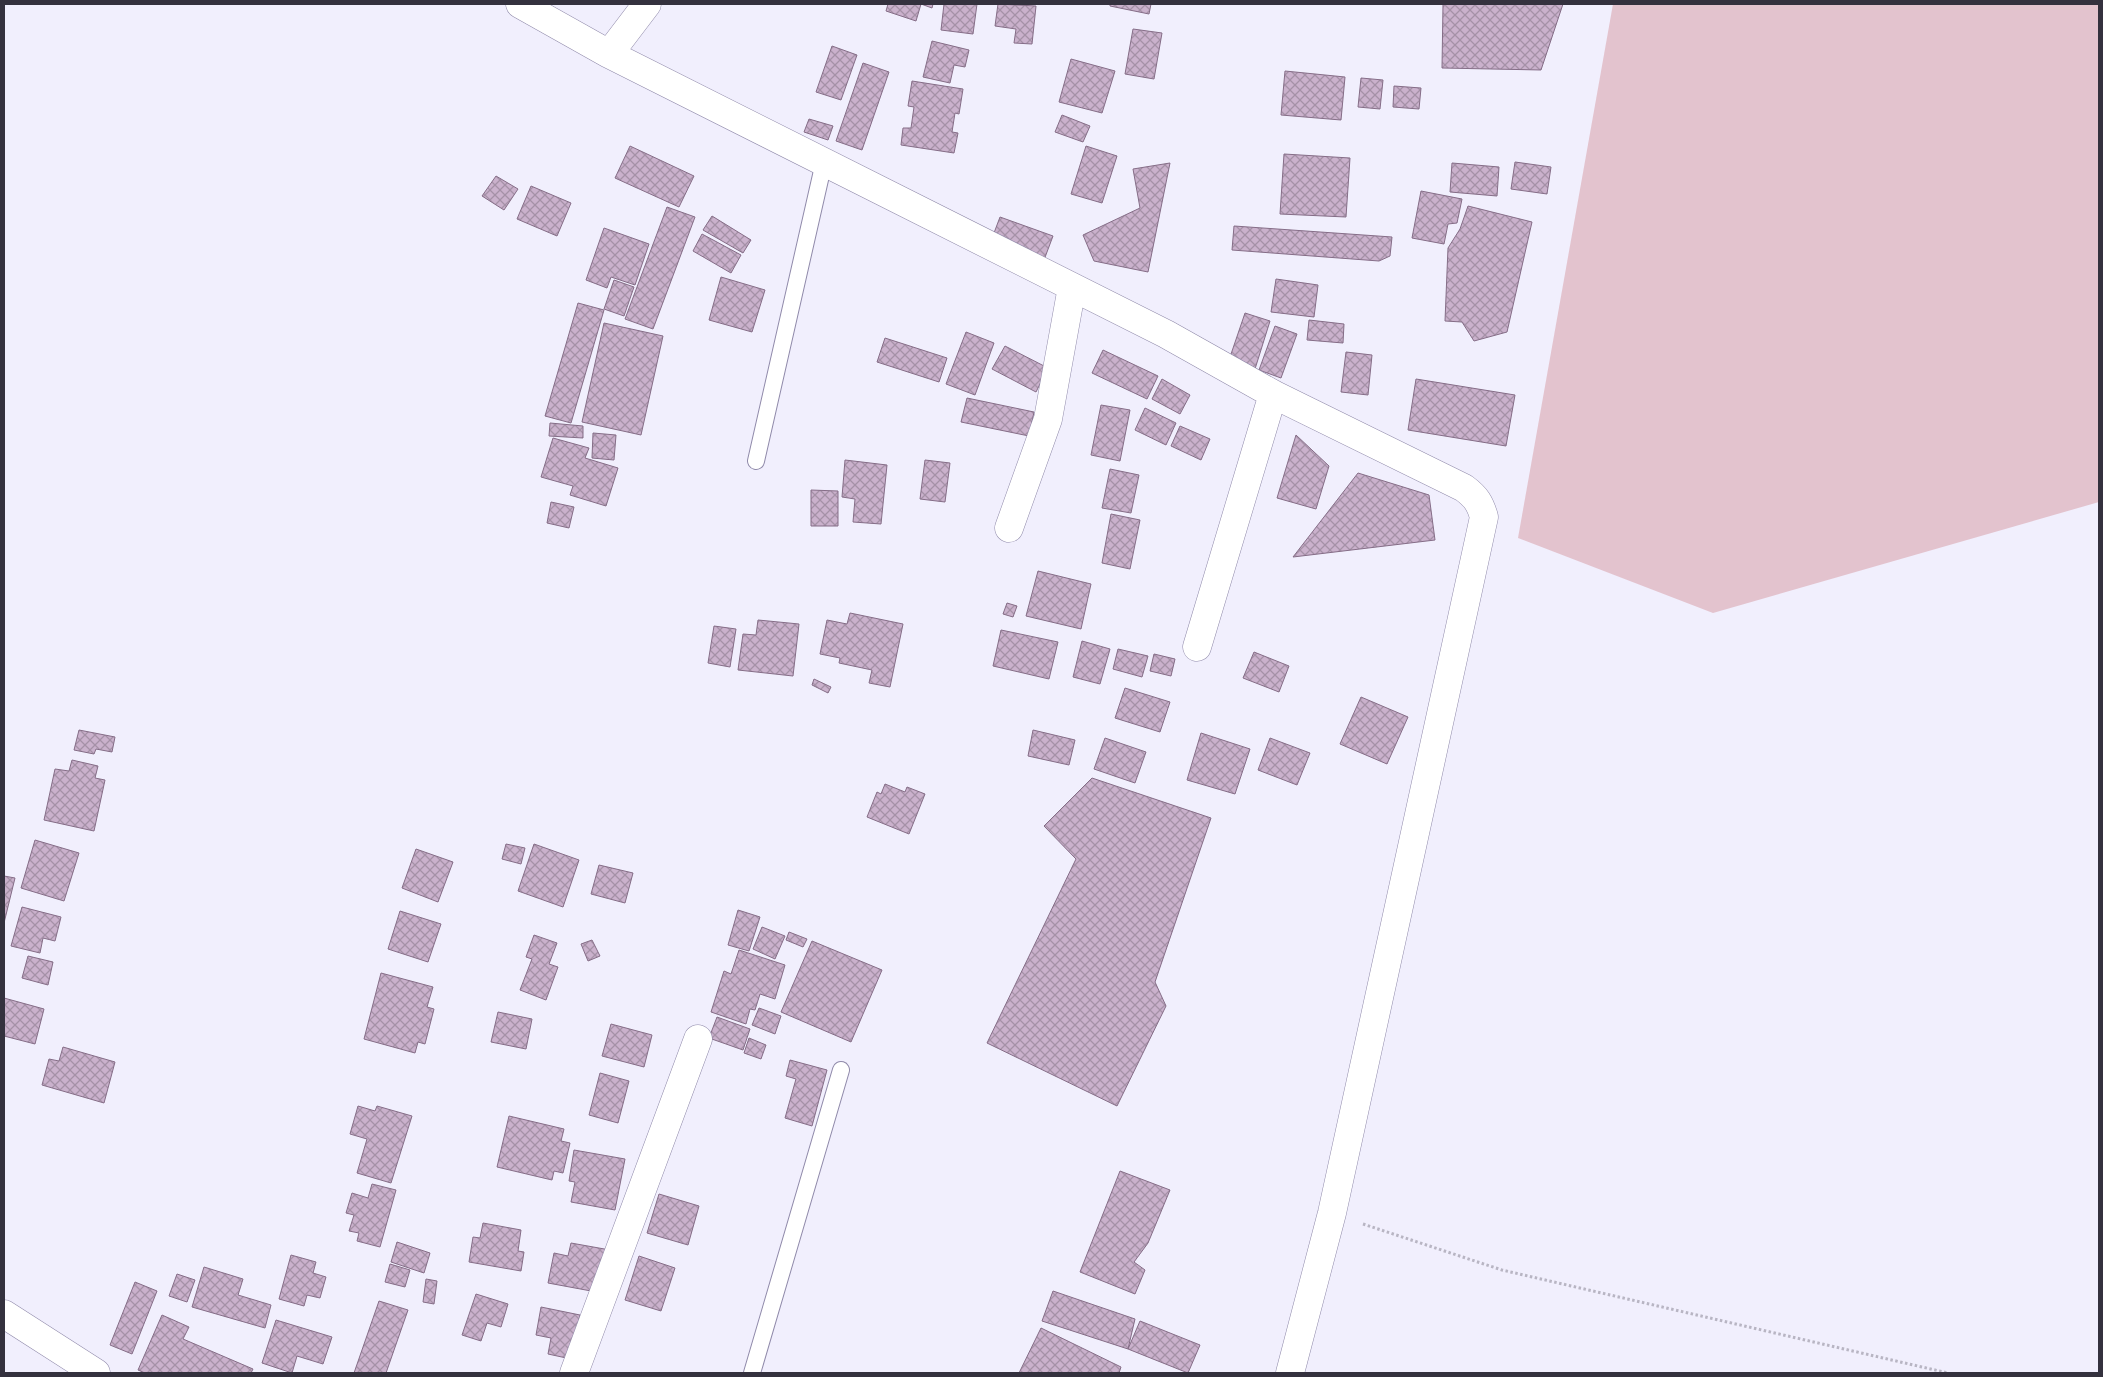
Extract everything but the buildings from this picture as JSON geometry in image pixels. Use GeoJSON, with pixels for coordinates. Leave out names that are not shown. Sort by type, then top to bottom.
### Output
{"type":"FeatureCollection","features":[{"type":"Feature","properties":{"kind":"street"},"geometry":{"type":"LineString","coordinates":[[520,4],[609,54],[1166,334],[1273,394],[1464,488],[1474,495],[1481,504],[1484,518],[1332,1213],[1290,1373]]}},
{"type":"Feature","properties":{"kind":"street"},"geometry":{"type":"LineString","coordinates":[[609,54],[647,4]]}},
{"type":"Feature","properties":{"kind":"street"},"geometry":{"type":"LineString","coordinates":[[1009,528],[1048,419],[1072,287]]}},
{"type":"Feature","properties":{"kind":"street"},"geometry":{"type":"LineString","coordinates":[[1196,647],[1273,394]]}},
{"type":"Feature","properties":{"kind":"street"},"geometry":{"type":"LineString","coordinates":[[574,1373],[698,1039]]}},
{"type":"Feature","properties":{"kind":"street"},"geometry":{"type":"LineString","coordinates":[[4,1314],[96,1373]]}},
{"type":"Feature","properties":{"kind":"lane"},"geometry":{"type":"LineString","coordinates":[[756,461],[824,162]]}},
{"type":"Feature","properties":{"kind":"lane"},"geometry":{"type":"LineString","coordinates":[[752,1373],[841,1070]]}},
{"type":"Feature","properties":{"kind":"path"},"geometry":{"type":"LineString","coordinates":[[1332,1213],[1502,1270],[1948,1373]]}},
{"type":"Feature","properties":{"kind":"shaded area"},"geometry":{"type":"Polygon","coordinates":[[[1613,4],[2099,4],[2099,502],[1713,613],[1518,538],[1613,4]]]}}]}
